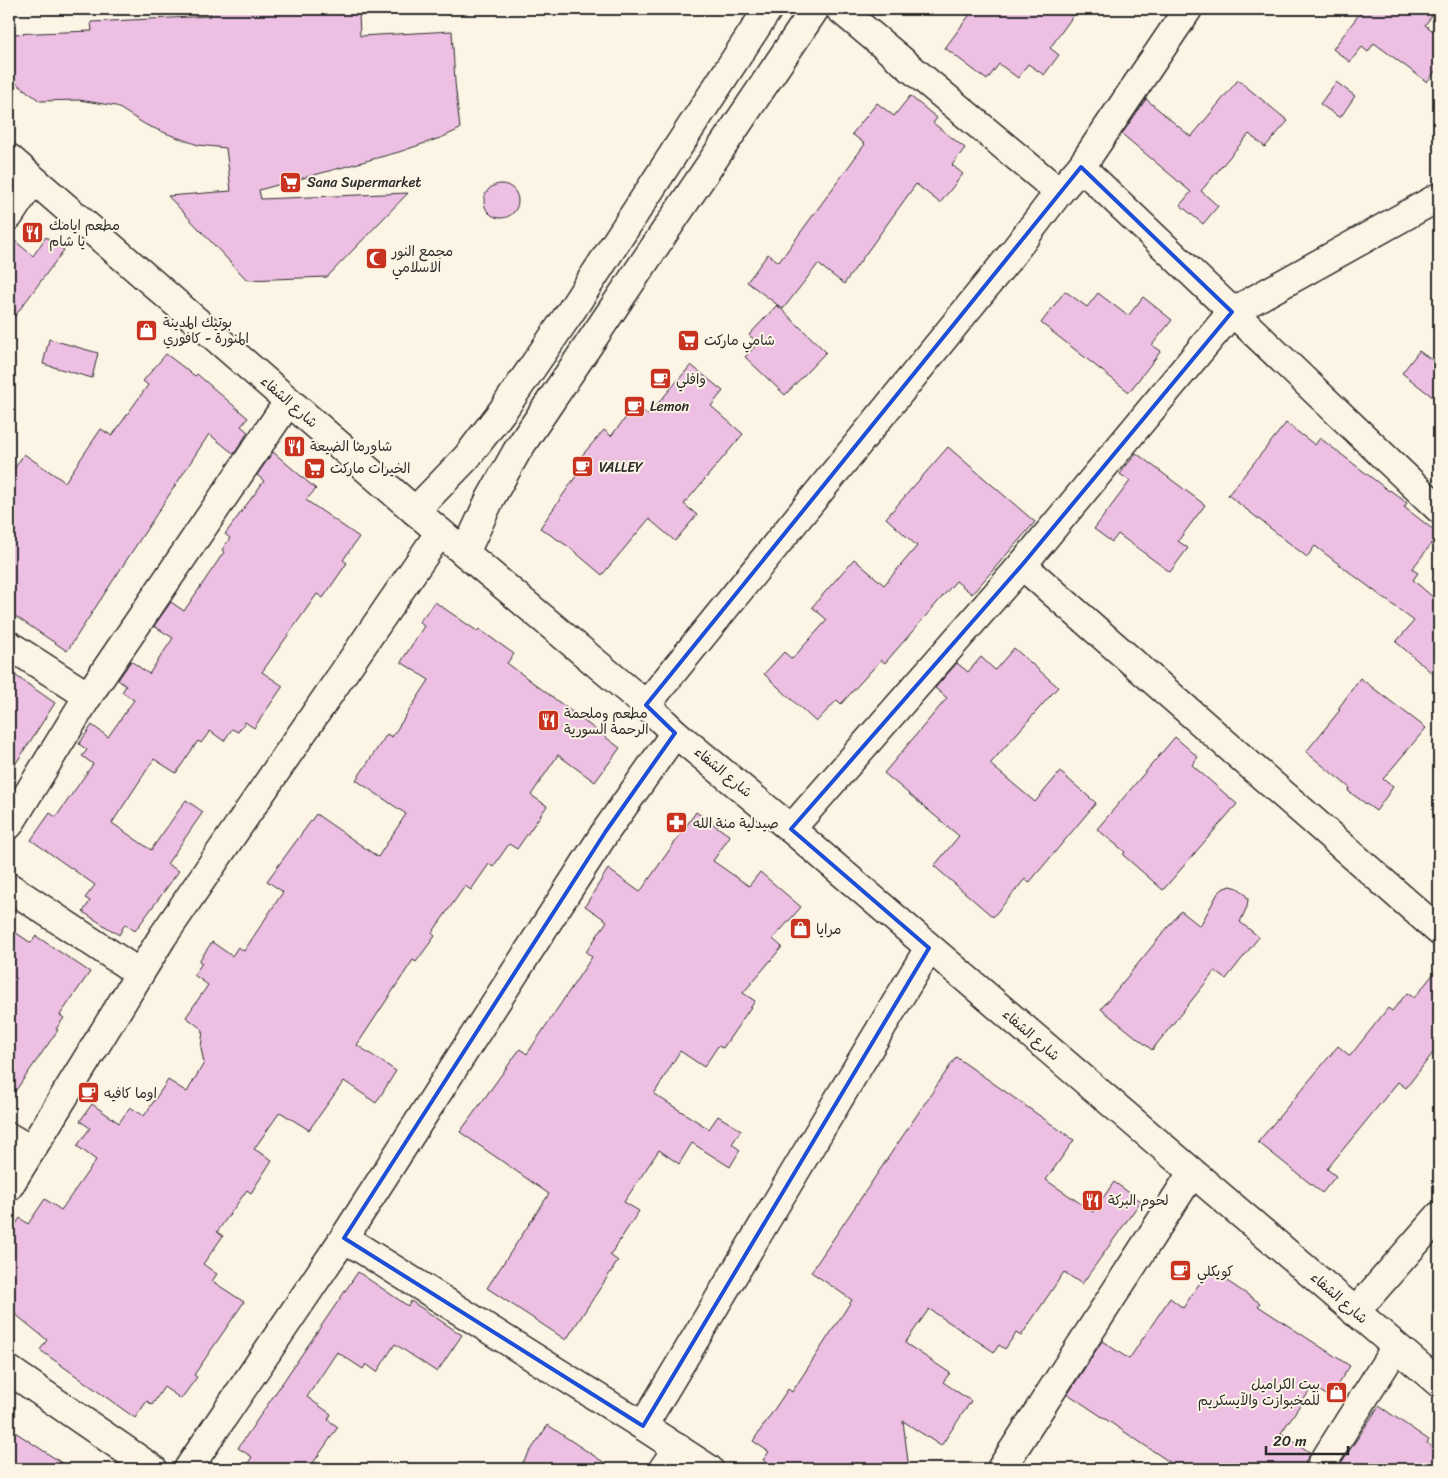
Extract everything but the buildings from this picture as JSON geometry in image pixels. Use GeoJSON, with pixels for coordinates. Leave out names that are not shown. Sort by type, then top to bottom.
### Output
{"type":"FeatureCollection","features":[{"type":"Feature","properties":{"kind":"street"},"geometry":{"type":"LineString","coordinates":[[415,511],[467,457],[503,410],[571,312],[768,9]]}},
{"type":"Feature","properties":{"kind":"street"},"geometry":{"type":"LineString","coordinates":[[465,553],[490,499],[517,451],[815,9]]}},
{"type":"Feature","properties":{"kind":"street"},"geometry":{"type":"LineString","coordinates":[[840,9],[1059,192]]}},
{"type":"Feature","properties":{"kind":"street"},"geometry":{"type":"LineString","coordinates":[[646,705],[1006,262],[1059,192],[1081,168],[1188,9]]}},
{"type":"Feature","properties":{"kind":"street","name":"شارع الشفاء"},"geometry":{"type":"LineString","coordinates":[[9,158],[415,511],[646,705],[675,733],[1439,1383]]}},
{"type":"Feature","properties":{"kind":"street"},"geometry":{"type":"LineString","coordinates":[[1081,168],[1439,509]]}},
{"type":"Feature","properties":{"kind":"street"},"geometry":{"type":"LineString","coordinates":[[9,216],[34,180]]}},
{"type":"Feature","properties":{"kind":"street"},"geometry":{"type":"LineString","coordinates":[[791,830],[1022,565],[1232,312],[1439,197]]}},
{"type":"Feature","properties":{"kind":"street"},"geometry":{"type":"LineString","coordinates":[[9,825],[88,696],[288,402]]}},
{"type":"Feature","properties":{"kind":"street"},"geometry":{"type":"LineString","coordinates":[[9,1186],[20,1144],[440,532]]}},
{"type":"Feature","properties":{"kind":"street"},"geometry":{"type":"LineString","coordinates":[[1022,565],[1439,931]]}},
{"type":"Feature","properties":{"kind":"street"},"geometry":{"type":"LineString","coordinates":[[9,645],[88,696]]}},
{"type":"Feature","properties":{"kind":"street"},"geometry":{"type":"LineString","coordinates":[[188,1469],[344,1238],[606,831],[675,733]]}},
{"type":"Feature","properties":{"kind":"street"},"geometry":{"type":"LineString","coordinates":[[9,888],[139,973]]}},
{"type":"Feature","properties":{"kind":"street"},"geometry":{"type":"LineString","coordinates":[[643,1426],[929,948]]}},
{"type":"Feature","properties":{"kind":"street"},"geometry":{"type":"LineString","coordinates":[[1001,1469],[1192,1173]]}},
{"type":"Feature","properties":{"kind":"street"},"geometry":{"type":"LineString","coordinates":[[1355,1312],[1439,1216]]}},
{"type":"Feature","properties":{"kind":"street"},"geometry":{"type":"LineString","coordinates":[[344,1238],[643,1426],[671,1459],[709,1469]]}},
{"type":"Feature","properties":{"kind":"street"},"geometry":{"type":"LineString","coordinates":[[1318,1469],[1396,1348]]}},
{"type":"Feature","properties":{"kind":"street"},"geometry":{"type":"LineString","coordinates":[[9,1370],[153,1469]]}},
{"type":"Feature","properties":{"kind":"highlighted area"},"geometry":{"type":"Polygon","coordinates":[[[1081,167],[1232,312],[1022,565],[791,829],[929,948],[643,1426],[344,1238],[606,831],[675,733],[646,705],[1081,167]]]}},
{"type":"Feature","properties":{"kind":"place","name":"Sana Supermarket"},"geometry":{"type":"Point","coordinates":[291,182]}},
{"type":"Feature","properties":{"kind":"place","name":"مطعم ايامك يا شام"},"geometry":{"type":"Point","coordinates":[33,233]}},
{"type":"Feature","properties":{"kind":"place","name":"مجمع النور الاسلامي"},"geometry":{"type":"Point","coordinates":[376,259]}},
{"type":"Feature","properties":{"kind":"place","name":"بوتيك المدينة المنورة - كافوري"},"geometry":{"type":"Point","coordinates":[147,330]}},
{"type":"Feature","properties":{"kind":"place","name":"شامي ماركت"},"geometry":{"type":"Point","coordinates":[688,340]}},
{"type":"Feature","properties":{"kind":"place","name":"وافلي"},"geometry":{"type":"Point","coordinates":[660,379]}},
{"type":"Feature","properties":{"kind":"place","name":"Lemon"},"geometry":{"type":"Point","coordinates":[634,406]}},
{"type":"Feature","properties":{"kind":"place","name":"شاورما الضيعة"},"geometry":{"type":"Point","coordinates":[294,446]}},
{"type":"Feature","properties":{"kind":"place","name":"VALLEY"},"geometry":{"type":"Point","coordinates":[583,467]}},
{"type":"Feature","properties":{"kind":"place","name":"الخيرات ماركت"},"geometry":{"type":"Point","coordinates":[314,468]}},
{"type":"Feature","properties":{"kind":"place","name":"مطعم وملحمة الرحمة السورية"},"geometry":{"type":"Point","coordinates":[548,721]}},
{"type":"Feature","properties":{"kind":"place","name":"صيدلية منة الله"},"geometry":{"type":"Point","coordinates":[677,823]}},
{"type":"Feature","properties":{"kind":"place","name":"مرايا"},"geometry":{"type":"Point","coordinates":[800,929]}},
{"type":"Feature","properties":{"kind":"place","name":"اوما كافيه"},"geometry":{"type":"Point","coordinates":[88,1093]}},
{"type":"Feature","properties":{"kind":"place","name":"لحوم البركة"},"geometry":{"type":"Point","coordinates":[1092,1200]}},
{"type":"Feature","properties":{"kind":"place","name":"كويكلي"},"geometry":{"type":"Point","coordinates":[1181,1271]}},
{"type":"Feature","properties":{"kind":"place","name":"بيت الكراميل للمخبوازت والآيسكريم"},"geometry":{"type":"Point","coordinates":[1336,1392]}}]}
